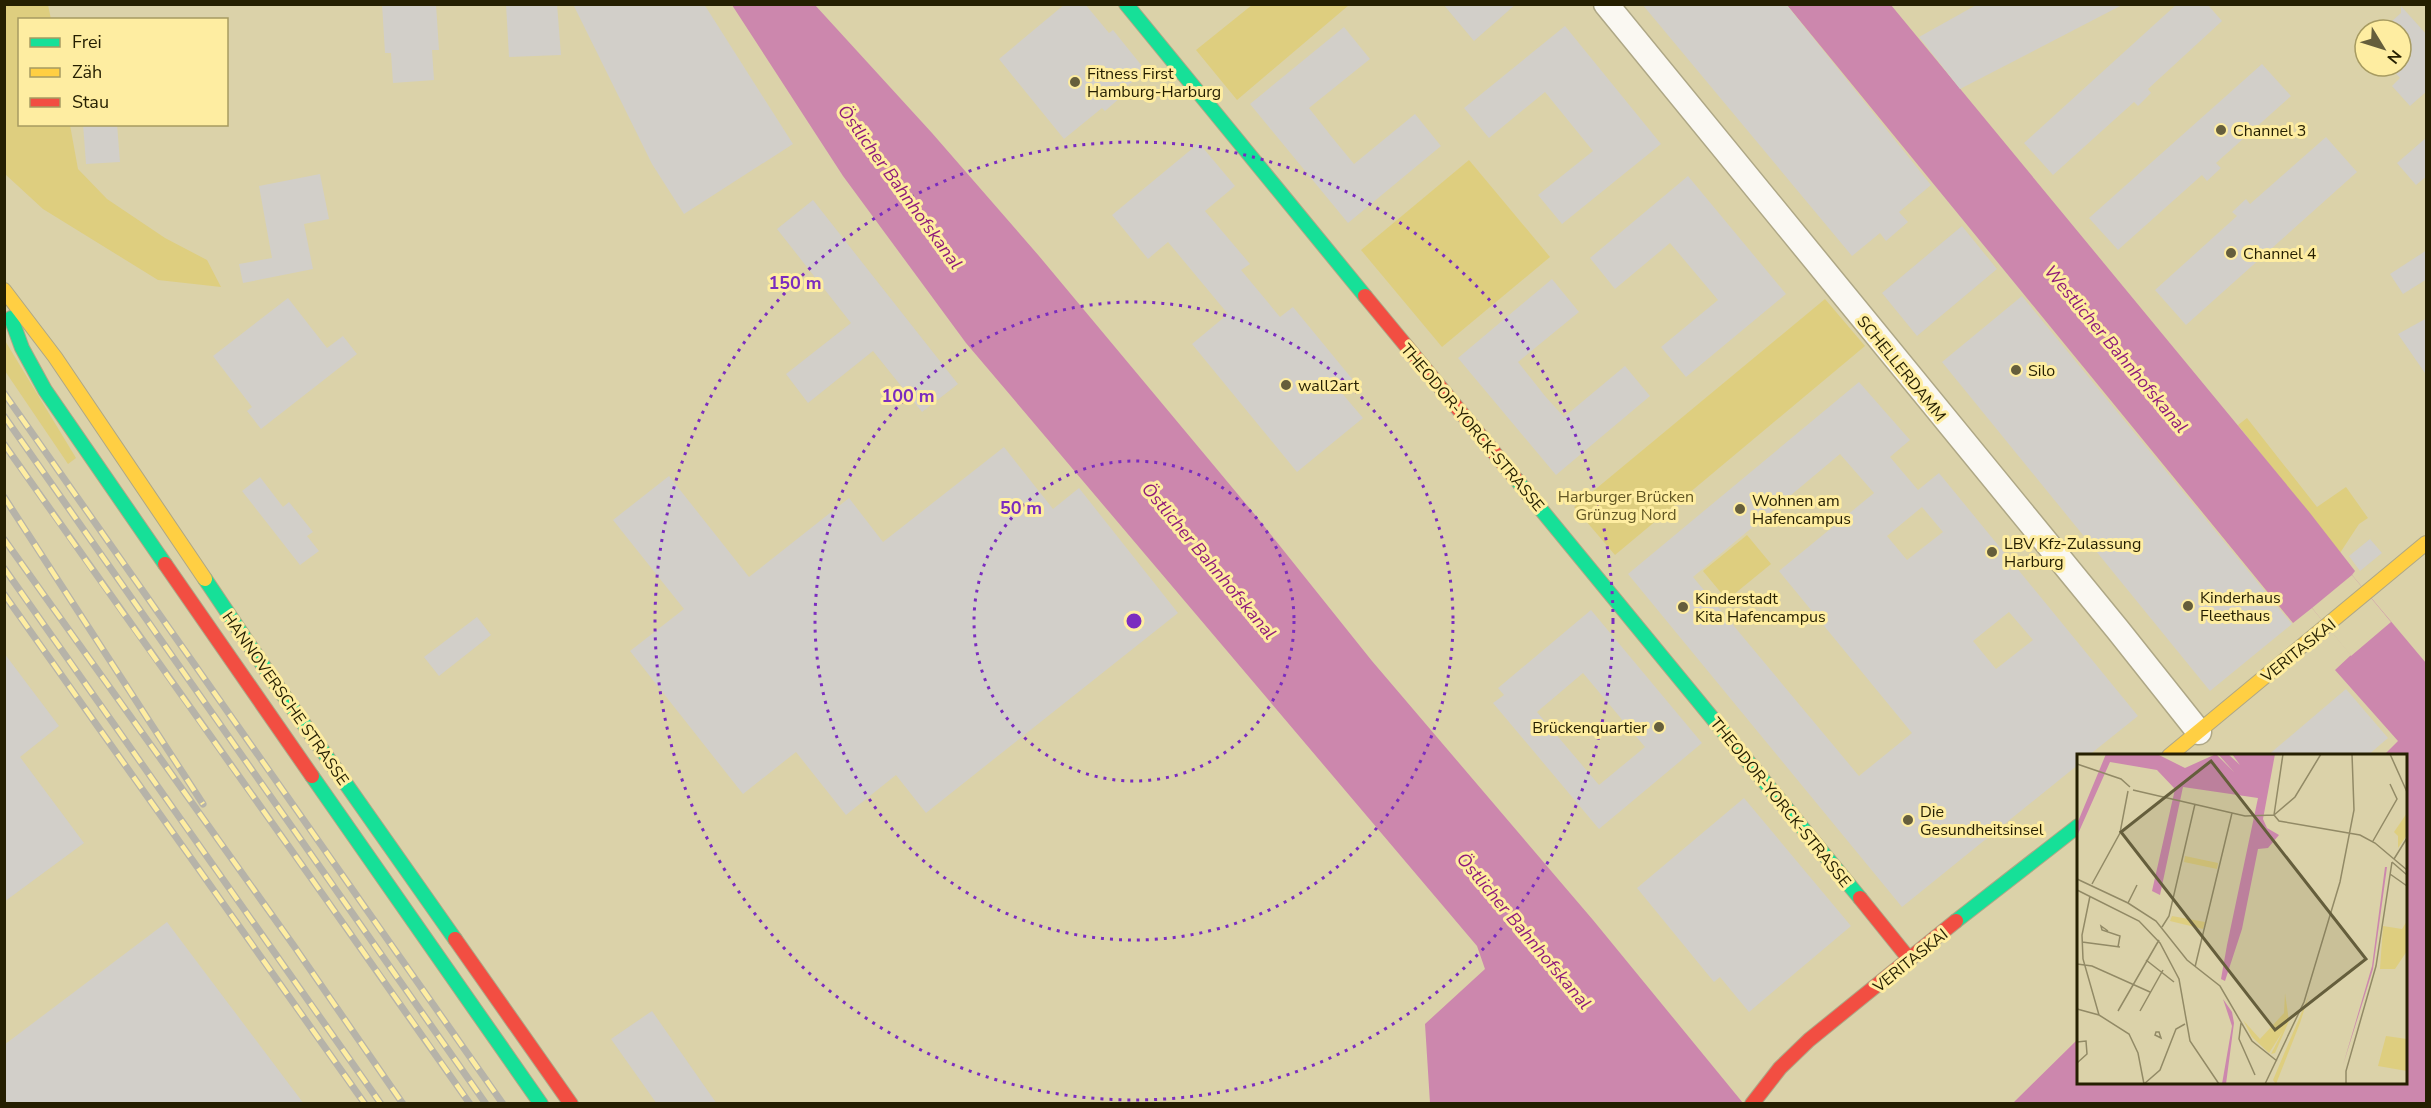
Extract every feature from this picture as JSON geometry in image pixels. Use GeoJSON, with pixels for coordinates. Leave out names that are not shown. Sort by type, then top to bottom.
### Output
{"type":"FeatureCollection","features":[{"type":"Feature","properties":{"kind":"main road","name":"THEODOR-YORCK-STRASSE"},"geometry":{"type":"LineString","coordinates":[[1126,4],[1910,960]]}},
{"type":"Feature","properties":{"kind":"main road","name":"HANNOVERSCHE STRASSE"},"geometry":{"type":"LineString","coordinates":[[4,290],[55,357],[275,683],[572,1104]]}},
{"type":"Feature","properties":{"kind":"main road","name":"HANNOVERSCHE STRASSE"},"geometry":{"type":"LineString","coordinates":[[4,295],[15,334],[39,380],[71,430],[541,1104]]}},
{"type":"Feature","properties":{"kind":"main road","name":"VERITASKAI"},"geometry":{"type":"LineString","coordinates":[[2172,754],[2427,543]]}},
{"type":"Feature","properties":{"kind":"main road","name":"VERITASKAI"},"geometry":{"type":"LineString","coordinates":[[1753,1102],[1780,1068],[1809,1040],[2032,860],[2077,827]]}},
{"type":"Feature","properties":{"kind":"street","name":"SCHELLERDAMM"},"geometry":{"type":"LineString","coordinates":[[1606,4],[2199,732]]}},
{"type":"Feature","properties":{"kind":"green space"},"geometry":{"type":"Polygon","coordinates":[[[4,5],[48,5],[51,18],[18,18],[18,126],[70,126],[78,169],[107,199],[165,238],[207,260],[221,287],[158,280],[43,209],[5,174],[4,5]]]}},
{"type":"Feature","properties":{"kind":"green space"},"geometry":{"type":"Polygon","coordinates":[[[1252,5],[1349,5],[1237,100],[1196,50],[1252,5]]]}},
{"type":"Feature","properties":{"kind":"green space"},"geometry":{"type":"Polygon","coordinates":[[[1469,160],[1550,257],[1442,347],[1361,250],[1469,160]]]}},
{"type":"Feature","properties":{"kind":"green space","name":"Harburger Brücken Grünzug Nord"},"geometry":{"type":"Polygon","coordinates":[[[1825,299],[1865,346],[1615,555],[1574,507],[1825,299]]]}},
{"type":"Feature","properties":{"kind":"green space"},"geometry":{"type":"Polygon","coordinates":[[[4,339],[76,458],[68,464],[5,371],[4,339]]]}},
{"type":"Feature","properties":{"kind":"green space"},"geometry":{"type":"Polygon","coordinates":[[[2247,418],[2317,507],[2346,487],[2368,518],[2359,524],[2340,553],[2238,425],[2247,418]]]}},
{"type":"Feature","properties":{"kind":"green space"},"geometry":{"type":"Polygon","coordinates":[[[1747,535],[1771,564],[1727,600],[1703,571],[1747,535]]]}},
{"type":"Feature","properties":{"kind":"water","name":"Östlicher Bahnhofskanal"},"geometry":{"type":"Polygon","coordinates":[[[732,5],[815,5],[932,133],[1039,256],[1256,516],[1372,661],[1593,920],[1743,1103],[1430,1103],[1425,1024],[1485,969],[1477,946],[966,343],[843,176],[732,5]]]}},
{"type":"Feature","properties":{"kind":"water","name":"Westlicher Bahnhofskanal"},"geometry":{"type":"Polygon","coordinates":[[[1787,5],[1891,5],[2310,513],[2355,571],[2352,575],[2426,663],[2426,1103],[2013,1103],[2077,1040],[2077,1084],[2407,1084],[2407,754],[2385,754],[2398,741],[2335,670],[2351,655],[2312,608],[2293,623],[1787,5]]]}},
{"type":"Feature","properties":{"kind":"pier"},"geometry":{"type":"Polygon","coordinates":[[[2352,575],[2391,622],[2351,656],[2312,608],[2352,575]]]}},
{"type":"Feature","properties":{"kind":"building"},"geometry":{"type":"Polygon","coordinates":[[[382,4],[436,4],[439,50],[432,50],[434,80],[393,83],[391,53],[385,53],[382,4]]]}},
{"type":"Feature","properties":{"kind":"building"},"geometry":{"type":"Polygon","coordinates":[[[506,4],[557,4],[561,55],[509,57],[506,4]]]}},
{"type":"Feature","properties":{"kind":"building"},"geometry":{"type":"Polygon","coordinates":[[[573,4],[704,4],[793,144],[684,214],[652,164],[573,4]]]}},
{"type":"Feature","properties":{"kind":"building","name":"Fitness First Hamburg-Harburg"},"geometry":{"type":"Polygon","coordinates":[[[1065,4],[1085,4],[1109,33],[1113,30],[1146,71],[1118,93],[1121,97],[1105,111],[1102,108],[1064,139],[999,59],[1065,4]]]}},
{"type":"Feature","properties":{"kind":"building"},"geometry":{"type":"Polygon","coordinates":[[[1443,4],[1516,4],[1474,41],[1443,4]]]}},
{"type":"Feature","properties":{"kind":"building"},"geometry":{"type":"Polygon","coordinates":[[[1642,4],[1786,4],[1931,185],[1899,212],[1908,222],[1886,241],[1880,233],[1852,256],[1642,4]]]}},
{"type":"Feature","properties":{"kind":"building"},"geometry":{"type":"Polygon","coordinates":[[[1978,4],[2124,4],[1960,89],[1919,37],[1978,4]]]}},
{"type":"Feature","properties":{"kind":"building"},"geometry":{"type":"Polygon","coordinates":[[[2177,4],[2207,4],[2222,21],[2148,89],[2151,93],[2138,106],[2134,102],[2053,175],[2024,143],[2177,4]]]}},
{"type":"Feature","properties":{"kind":"building"},"geometry":{"type":"Polygon","coordinates":[[[2401,6],[2412,18],[2395,18],[2401,13],[2401,6]]]}},
{"type":"Feature","properties":{"kind":"building"},"geometry":{"type":"Polygon","coordinates":[[[2413,19],[2427,35],[2427,91],[2410,106],[2392,86],[2400,78],[2413,78],[2413,19]]]}},
{"type":"Feature","properties":{"kind":"building"},"geometry":{"type":"Polygon","coordinates":[[[1565,26],[1661,144],[1562,224],[1538,195],[1593,151],[1545,92],[1489,138],[1464,108],[1565,26]]]}},
{"type":"Feature","properties":{"kind":"building"},"geometry":{"type":"Polygon","coordinates":[[[1344,27],[1370,59],[1309,108],[1331,136],[1354,164],[1415,114],[1441,146],[1348,223],[1250,104],[1344,27]]]}},
{"type":"Feature","properties":{"kind":"building","name":"Channel 3"},"geometry":{"type":"Polygon","coordinates":[[[2262,64],[2291,96],[2216,163],[2221,168],[2207,181],[2202,175],[2118,250],[2089,218],[2262,64]]]}},
{"type":"Feature","properties":{"kind":"building"},"geometry":{"type":"Polygon","coordinates":[[[83,126],[117,126],[120,162],[86,164],[83,126]]]}},
{"type":"Feature","properties":{"kind":"building","name":"Channel 4"},"geometry":{"type":"Polygon","coordinates":[[[2326,137],[2357,172],[2186,325],[2155,290],[2237,216],[2232,212],[2246,199],[2250,204],[2326,137]]]}},
{"type":"Feature","properties":{"kind":"building"},"geometry":{"type":"Polygon","coordinates":[[[2427,137],[2427,176],[2416,185],[2397,163],[2427,137]]]}},
{"type":"Feature","properties":{"kind":"building"},"geometry":{"type":"Polygon","coordinates":[[[1199,143],[1235,186],[1205,211],[1250,264],[1241,270],[1280,317],[1293,307],[1353,380],[1340,391],[1363,418],[1297,472],[1192,344],[1228,314],[1168,242],[1148,259],[1112,215],[1199,143]]]}},
{"type":"Feature","properties":{"kind":"building"},"geometry":{"type":"Polygon","coordinates":[[[320,174],[329,219],[304,224],[313,269],[243,283],[239,264],[272,258],[259,186],[320,174]]]}},
{"type":"Feature","properties":{"kind":"building"},"geometry":{"type":"Polygon","coordinates":[[[1688,176],[1786,294],[1686,377],[1661,347],[1718,300],[1670,243],[1615,289],[1590,258],[1688,176]]]}},
{"type":"Feature","properties":{"kind":"building"},"geometry":{"type":"Polygon","coordinates":[[[813,200],[958,384],[922,412],[873,351],[808,403],[786,374],[851,323],[777,229],[813,200]]]}},
{"type":"Feature","properties":{"kind":"building"},"geometry":{"type":"Polygon","coordinates":[[[1962,226],[1997,269],[1917,336],[1882,293],[1962,226]]]}},
{"type":"Feature","properties":{"kind":"building"},"geometry":{"type":"Polygon","coordinates":[[[2427,250],[2427,279],[2403,294],[2390,274],[2427,250]]]}},
{"type":"Feature","properties":{"kind":"building"},"geometry":{"type":"Polygon","coordinates":[[[1552,279],[1579,312],[1518,362],[1545,396],[1564,417],[1625,366],[1650,396],[1556,475],[1458,358],[1552,279]]]}},
{"type":"Feature","properties":{"kind":"building"},"geometry":{"type":"Polygon","coordinates":[[[2022,296],[2292,624],[2210,691],[1942,362],[2022,296]]]}},
{"type":"Feature","properties":{"kind":"building"},"geometry":{"type":"Polygon","coordinates":[[[288,298],[327,348],[343,336],[357,354],[261,429],[247,411],[252,407],[213,356],[288,298]]]}},
{"type":"Feature","properties":{"kind":"building"},"geometry":{"type":"Polygon","coordinates":[[[2427,318],[2427,376],[2398,334],[2427,318]]]}},
{"type":"Feature","properties":{"kind":"building"},"geometry":{"type":"Polygon","coordinates":[[[1859,382],[1910,440],[1890,457],[1918,490],[1939,473],[2138,716],[2090,754],[2077,754],[2077,766],[1902,907],[1628,574],[1859,382]],[[1840,454],[1693,577],[1859,776],[1912,733],[1779,571],[1874,493],[1840,454]],[[1922,507],[1887,536],[1907,560],[1943,532],[1922,507]],[[2009,612],[1973,641],[1996,669],[2033,640],[2009,612]]]}},
{"type":"Feature","properties":{"kind":"building"},"geometry":{"type":"Polygon","coordinates":[[[1004,447],[1053,509],[1079,488],[1178,613],[926,813],[896,775],[846,815],[796,752],[743,794],[630,651],[684,609],[613,520],[669,476],[749,577],[849,498],[883,542],[1004,447]]]}},
{"type":"Feature","properties":{"kind":"building"},"geometry":{"type":"Polygon","coordinates":[[[260,477],[283,507],[289,502],[313,532],[307,536],[319,551],[300,565],[242,491],[260,477]]]}},
{"type":"Feature","properties":{"kind":"building"},"geometry":{"type":"Polygon","coordinates":[[[2370,539],[2382,553],[2360,571],[2349,556],[2370,539]]]}},
{"type":"Feature","properties":{"kind":"building","name":"Brückenquartier"},"geometry":{"type":"Polygon","coordinates":[[[1591,610],[1702,743],[1599,829],[1493,703],[1504,695],[1498,688],[1591,610]],[[1583,673],[1537,712],[1599,785],[1645,747],[1583,673]]]}},
{"type":"Feature","properties":{"kind":"building"},"geometry":{"type":"Polygon","coordinates":[[[477,617],[491,635],[439,676],[424,657],[477,617]]]}},
{"type":"Feature","properties":{"kind":"building"},"geometry":{"type":"Polygon","coordinates":[[[4,653],[59,726],[20,757],[84,843],[4,902],[4,653]]]}},
{"type":"Feature","properties":{"kind":"building"},"geometry":{"type":"Polygon","coordinates":[[[2346,689],[2388,738],[2369,754],[2269,754],[2346,689]]]}},
{"type":"Feature","properties":{"kind":"building"},"geometry":{"type":"Polygon","coordinates":[[[1744,798],[1851,926],[1749,1012],[1720,977],[1714,982],[1637,888],[1744,798]]]}},
{"type":"Feature","properties":{"kind":"building"},"geometry":{"type":"Polygon","coordinates":[[[167,922],[304,1104],[4,1104],[4,1045],[167,922]]]}},
{"type":"Feature","properties":{"kind":"building"},"geometry":{"type":"Polygon","coordinates":[[[652,1011],[717,1104],[657,1104],[611,1039],[652,1011]]]}},
{"type":"Feature","properties":{"kind":"railway"},"geometry":{"type":"LineString","coordinates":[[4,393],[503,1104]]}},
{"type":"Feature","properties":{"kind":"railway"},"geometry":{"type":"LineString","coordinates":[[4,416],[486,1104]]}},
{"type":"Feature","properties":{"kind":"railway"},"geometry":{"type":"LineString","coordinates":[[4,444],[470,1104]]}},
{"type":"Feature","properties":{"kind":"railway"},"geometry":{"type":"LineString","coordinates":[[4,497],[203,804]]}},
{"type":"Feature","properties":{"kind":"railway"},"geometry":{"type":"LineString","coordinates":[[4,539],[294,946],[403,1104]]}},
{"type":"Feature","properties":{"kind":"railway"},"geometry":{"type":"LineString","coordinates":[[4,568],[381,1104]]}},
{"type":"Feature","properties":{"kind":"railway"},"geometry":{"type":"LineString","coordinates":[[4,594],[365,1104]]}},
{"type":"Feature","properties":{"kind":"traffic: fast"},"geometry":{"type":"LineString","coordinates":[[1126,4],[1365,296]]}},
{"type":"Feature","properties":{"kind":"traffic: fast"},"geometry":{"type":"LineString","coordinates":[[11,318],[22,348],[45,390],[165,564]]}},
{"type":"Feature","properties":{"kind":"traffic: fast"},"geometry":{"type":"LineString","coordinates":[[1516,479],[1860,898]]}},
{"type":"Feature","properties":{"kind":"traffic: fast"},"geometry":{"type":"LineString","coordinates":[[205,579],[275,683],[455,939]]}},
{"type":"Feature","properties":{"kind":"traffic: fast"},"geometry":{"type":"LineString","coordinates":[[312,776],[541,1104]]}},
{"type":"Feature","properties":{"kind":"traffic: fast"},"geometry":{"type":"LineString","coordinates":[[1956,921],[2077,827]]}},
{"type":"Feature","properties":{"kind":"traffic: slow"},"geometry":{"type":"LineString","coordinates":[[4,290],[55,357],[205,579]]}},
{"type":"Feature","properties":{"kind":"traffic: slow"},"geometry":{"type":"LineString","coordinates":[[2171,754],[2426,543]]}},
{"type":"Feature","properties":{"kind":"traffic: jam"},"geometry":{"type":"LineString","coordinates":[[1365,296],[1516,479]]}},
{"type":"Feature","properties":{"kind":"traffic: jam"},"geometry":{"type":"LineString","coordinates":[[165,564],[312,776]]}},
{"type":"Feature","properties":{"kind":"traffic: jam"},"geometry":{"type":"LineString","coordinates":[[1860,898],[1910,960]]}},
{"type":"Feature","properties":{"kind":"traffic: jam"},"geometry":{"type":"LineString","coordinates":[[1752,1104],[1780,1068],[1809,1040],[1956,921]]}},
{"type":"Feature","properties":{"kind":"traffic: jam"},"geometry":{"type":"LineString","coordinates":[[455,939],[571,1104]]}},
{"type":"Feature","properties":{"kind":"place","name":"Fitness First Hamburg-Harburg"},"geometry":{"type":"Point","coordinates":[1075,82]}},
{"type":"Feature","properties":{"kind":"place","name":"Channel 3"},"geometry":{"type":"Point","coordinates":[2221,130]}},
{"type":"Feature","properties":{"kind":"place","name":"Channel 4"},"geometry":{"type":"Point","coordinates":[2231,253]}},
{"type":"Feature","properties":{"kind":"place","name":"Silo"},"geometry":{"type":"Point","coordinates":[2016,370]}},
{"type":"Feature","properties":{"kind":"place","name":"wall2art"},"geometry":{"type":"Point","coordinates":[1286,385]}},
{"type":"Feature","properties":{"kind":"place","name":"Wohnen am Hafencampus"},"geometry":{"type":"Point","coordinates":[1740,509]}},
{"type":"Feature","properties":{"kind":"place","name":"LBV Kfz-Zulassung Harburg"},"geometry":{"type":"Point","coordinates":[1992,552]}},
{"type":"Feature","properties":{"kind":"place","name":"Kinderhaus Fleethaus"},"geometry":{"type":"Point","coordinates":[2188,606]}},
{"type":"Feature","properties":{"kind":"place","name":"Kinderstadt Kita Hafencampus"},"geometry":{"type":"Point","coordinates":[1683,607]}},
{"type":"Feature","properties":{"kind":"place","name":"Brückenquartier"},"geometry":{"type":"Point","coordinates":[1659,727]}},
{"type":"Feature","properties":{"kind":"place","name":"Die Gesundheitsinsel"},"geometry":{"type":"Point","coordinates":[1908,820]}}]}
